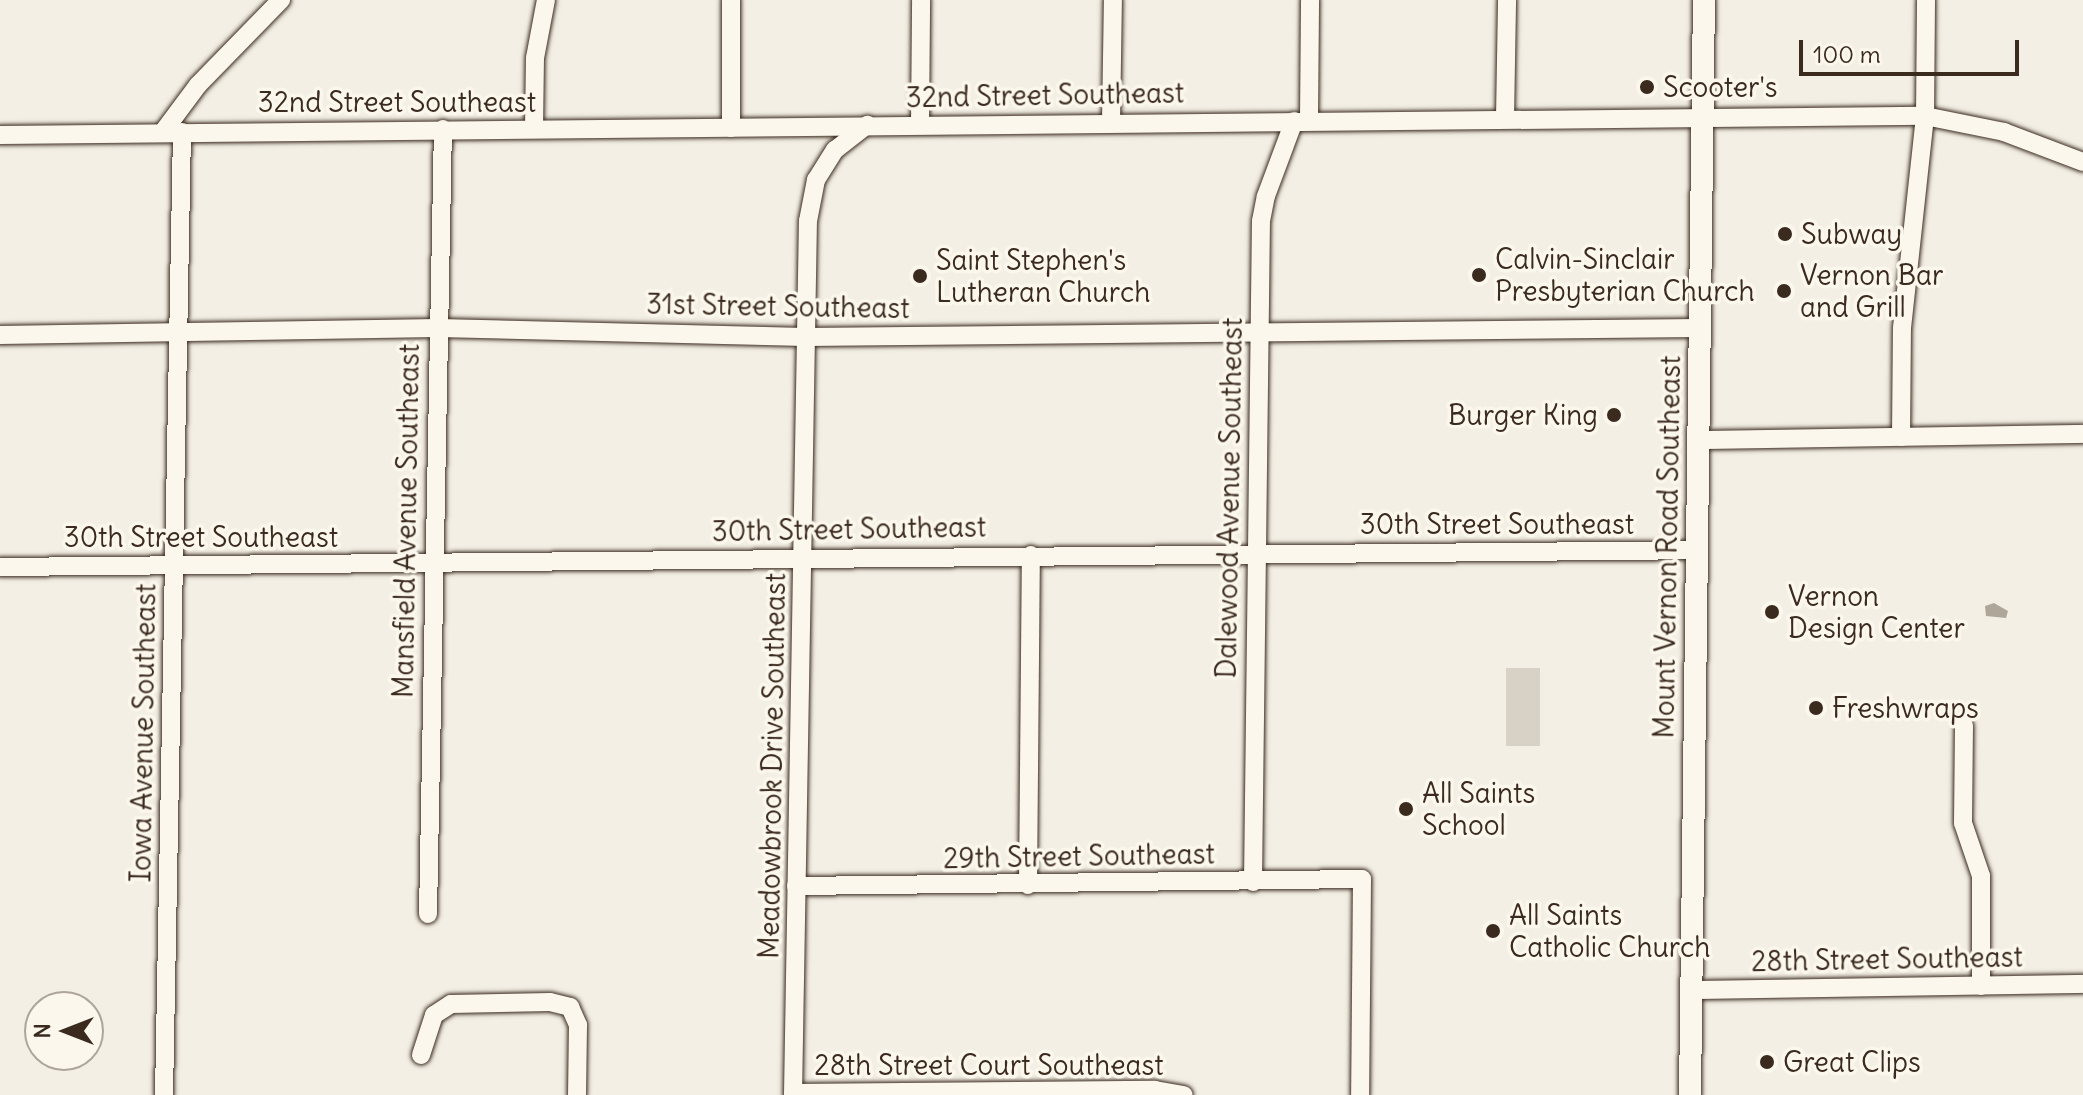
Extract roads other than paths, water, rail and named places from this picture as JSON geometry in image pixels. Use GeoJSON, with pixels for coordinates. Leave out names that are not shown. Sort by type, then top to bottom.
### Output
{"type":"FeatureCollection","features":[{"type":"Feature","properties":{"kind":"main road","name":"Mount Vernon Road Southeast"},"geometry":{"type":"LineString","coordinates":[[1690,1095],[1704,0]]}},
{"type":"Feature","properties":{"kind":"street"},"geometry":{"type":"LineString","coordinates":[[172,132],[198,85],[281,0]]}},
{"type":"Feature","properties":{"kind":"street"},"geometry":{"type":"LineString","coordinates":[[534,128],[535,58],[546,0]]}},
{"type":"Feature","properties":{"kind":"street"},"geometry":{"type":"LineString","coordinates":[[731,0],[731,128]]}},
{"type":"Feature","properties":{"kind":"street"},"geometry":{"type":"LineString","coordinates":[[920,125],[921,0]]}},
{"type":"Feature","properties":{"kind":"street"},"geometry":{"type":"LineString","coordinates":[[1111,122],[1113,0]]}},
{"type":"Feature","properties":{"kind":"street","name":"Dalewood Avenue Southeast"},"geometry":{"type":"LineString","coordinates":[[1253,882],[1261,221],[1266,196],[1302,120],[1310,0]]}},
{"type":"Feature","properties":{"kind":"street"},"geometry":{"type":"LineString","coordinates":[[1505,118],[1507,0]]}},
{"type":"Feature","properties":{"kind":"street"},"geometry":{"type":"LineString","coordinates":[[1901,437],[1902,328],[1925,116],[1926,0]]}},
{"type":"Feature","properties":{"kind":"street","name":"32nd Street Southeast"},"geometry":{"type":"LineString","coordinates":[[0,135],[1925,116],[2004,132],[2083,162]]}},
{"type":"Feature","properties":{"kind":"street","name":"Meadowbrook Drive Southeast"},"geometry":{"type":"LineString","coordinates":[[793,1094],[808,221],[816,180],[835,150],[867,125]]}},
{"type":"Feature","properties":{"kind":"street","name":"Mansfield Avenue Southeast"},"geometry":{"type":"LineString","coordinates":[[428,914],[443,129]]}},
{"type":"Feature","properties":{"kind":"street","name":"Iowa Avenue Southeast"},"geometry":{"type":"LineString","coordinates":[[164,1095],[179,331],[172,132]]}},
{"type":"Feature","properties":{"kind":"street","name":"31st Street Southeast"},"geometry":{"type":"LineString","coordinates":[[0,335],[438,328],[805,337],[1700,328]]}},
{"type":"Feature","properties":{"kind":"street"},"geometry":{"type":"LineString","coordinates":[[1699,440],[2083,434]]}},
{"type":"Feature","properties":{"kind":"street","name":"30th Street Southeast"},"geometry":{"type":"LineString","coordinates":[[0,567],[1698,550]]}},
{"type":"Feature","properties":{"kind":"street"},"geometry":{"type":"LineString","coordinates":[[1028,885],[1031,555]]}},
{"type":"Feature","properties":{"kind":"street"},"geometry":{"type":"LineString","coordinates":[[1964,726],[1963,823],[1981,876],[1981,986]]}},
{"type":"Feature","properties":{"kind":"street","name":"29th Street Southeast"},"geometry":{"type":"LineString","coordinates":[[796,886],[1362,879],[1360,1095]]}},
{"type":"Feature","properties":{"kind":"street","name":"28th Street Southeast"},"geometry":{"type":"LineString","coordinates":[[1691,990],[2083,984]]}},
{"type":"Feature","properties":{"kind":"street"},"geometry":{"type":"LineString","coordinates":[[421,1055],[434,1015],[451,1004],[550,1002],[570,1007],[578,1025],[577,1095]]}},
{"type":"Feature","properties":{"kind":"street","name":"28th Street Court Southeast"},"geometry":{"type":"LineString","coordinates":[[793,1094],[1155,1090],[1184,1095]]}},
{"type":"Feature","properties":{"kind":"place","name":"Scooter's"},"geometry":{"type":"Point","coordinates":[1647,87]}},
{"type":"Feature","properties":{"kind":"place","name":"Subway"},"geometry":{"type":"Point","coordinates":[1785,234]}},
{"type":"Feature","properties":{"kind":"place","name":"Calvin-Sinclair Presbyterian Church"},"geometry":{"type":"Point","coordinates":[1479,275]}},
{"type":"Feature","properties":{"kind":"place","name":"Saint Stephen's Lutheran Church"},"geometry":{"type":"Point","coordinates":[920,276]}},
{"type":"Feature","properties":{"kind":"place","name":"Vernon Bar and Grill"},"geometry":{"type":"Point","coordinates":[1784,291]}},
{"type":"Feature","properties":{"kind":"place","name":"Burger King"},"geometry":{"type":"Point","coordinates":[1614,415]}},
{"type":"Feature","properties":{"kind":"place","name":"Vernon Design Center"},"geometry":{"type":"Point","coordinates":[1772,612]}},
{"type":"Feature","properties":{"kind":"place","name":"Freshwraps"},"geometry":{"type":"Point","coordinates":[1816,708]}},
{"type":"Feature","properties":{"kind":"place","name":"All Saints School"},"geometry":{"type":"Point","coordinates":[1406,809]}},
{"type":"Feature","properties":{"kind":"place","name":"All Saints Catholic Church"},"geometry":{"type":"Point","coordinates":[1493,931]}},
{"type":"Feature","properties":{"kind":"place","name":"Great Clips"},"geometry":{"type":"Point","coordinates":[1767,1062]}}]}
